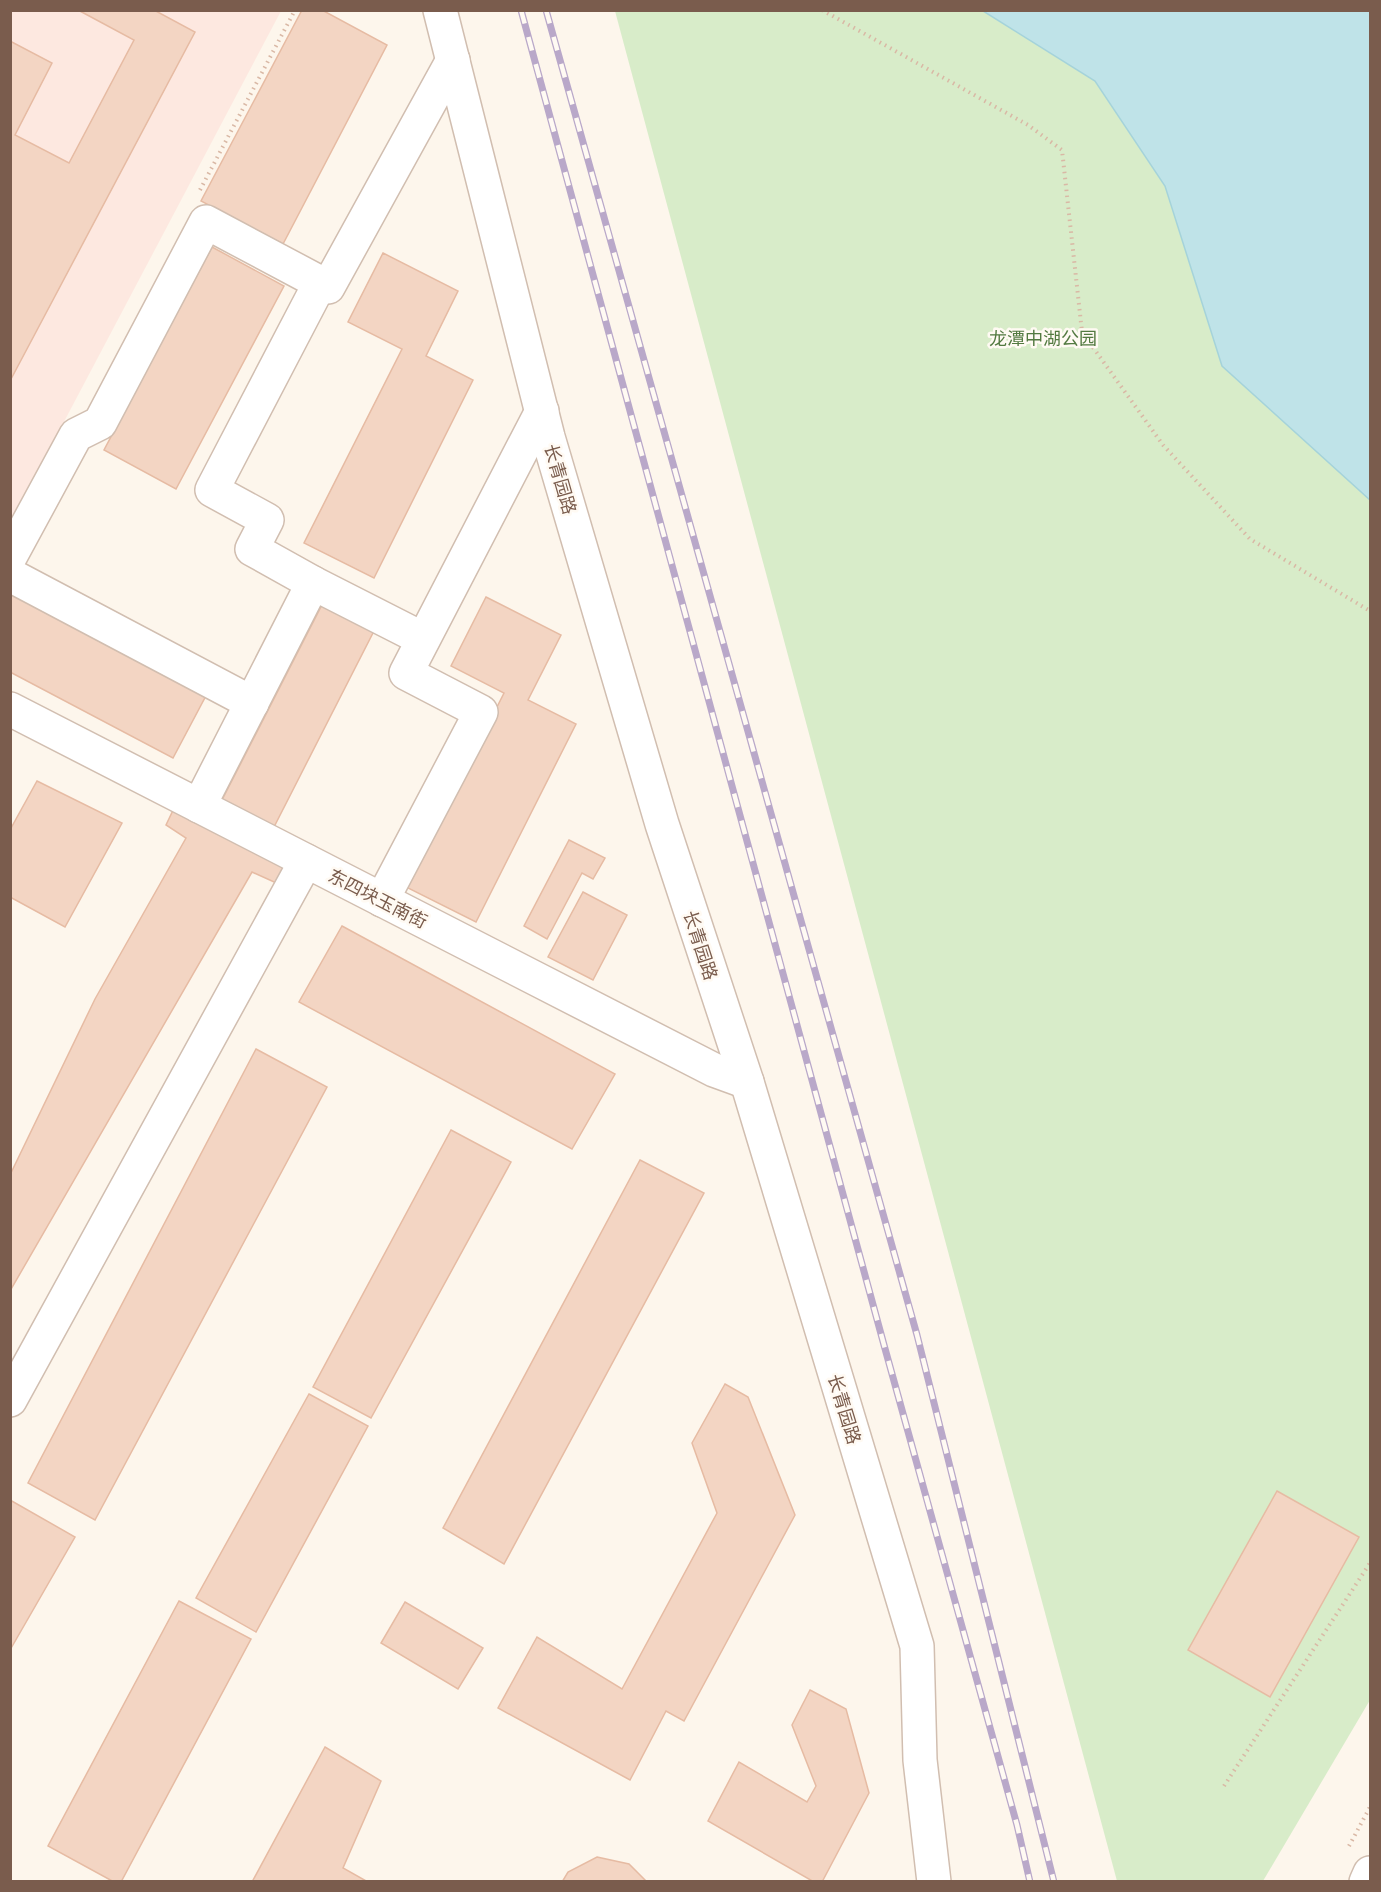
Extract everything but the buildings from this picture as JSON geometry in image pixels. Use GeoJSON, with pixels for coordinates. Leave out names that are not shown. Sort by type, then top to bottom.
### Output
{"type":"FeatureCollection","features":[{"type":"Feature","properties":{"kind":"street","name":"长青园路"},"geometry":{"type":"LineString","coordinates":[[440,10],[542,411],[662,824],[747,1082],[917,1646],[920,1760],[934,1881]]}},
{"type":"Feature","properties":{"kind":"street"},"geometry":{"type":"LineString","coordinates":[[10,557],[76,435],[100,423],[206,222],[328,287],[453,60]]}},
{"type":"Feature","properties":{"kind":"street"},"geometry":{"type":"LineString","coordinates":[[320,283],[212,490],[267,520],[252,549],[423,639]]}},
{"type":"Feature","properties":{"kind":"street"},"geometry":{"type":"LineString","coordinates":[[382,900],[481,712],[406,673],[542,411]]}},
{"type":"Feature","properties":{"kind":"street"},"geometry":{"type":"LineString","coordinates":[[10,575],[252,703]]}},
{"type":"Feature","properties":{"kind":"street"},"geometry":{"type":"LineString","coordinates":[[199,806],[314,582]]}},
{"type":"Feature","properties":{"kind":"street","name":"东四块玉南街"},"geometry":{"type":"LineString","coordinates":[[10,709],[714,1070],[747,1082]]}},
{"type":"Feature","properties":{"kind":"street"},"geometry":{"type":"LineString","coordinates":[[10,1400],[306,861]]}},
{"type":"Feature","properties":{"kind":"street"},"geometry":{"type":"LineString","coordinates":[[1366,1881],[1371,1873]]}},
{"type":"Feature","properties":{"kind":"path"},"geometry":{"type":"LineString","coordinates":[[206,222],[188,212],[295,10]]}},
{"type":"Feature","properties":{"kind":"path"},"geometry":{"type":"LineString","coordinates":[[823,11],[1028,124],[1062,150],[1082,332],[1163,445],[1250,539],[1371,611]]}},
{"type":"Feature","properties":{"kind":"path"},"geometry":{"type":"LineString","coordinates":[[1224,1786],[1371,1563]]}},
{"type":"Feature","properties":{"kind":"shaded area"},"geometry":{"type":"Polygon","coordinates":[[[11,11],[281,11],[11,522],[11,11]]]}},
{"type":"Feature","properties":{"kind":"green space","name":"龙潭中湖公园"},"geometry":{"type":"Polygon","coordinates":[[[615,11],[1370,11],[1370,1700],[1263,1881],[1117,1881],[615,11]]]}},
{"type":"Feature","properties":{"kind":"water"},"geometry":{"type":"Polygon","coordinates":[[[983,11],[1370,11],[1370,500],[1222,366],[1165,186],[1095,81],[983,11]]]}},
{"type":"Feature","properties":{"kind":"railway"},"geometry":{"type":"LineString","coordinates":[[521,10],[1017,1825],[1030,1882]]}},
{"type":"Feature","properties":{"kind":"railway"},"geometry":{"type":"LineString","coordinates":[[546,10],[917,1335],[1054,1882]]}}]}
